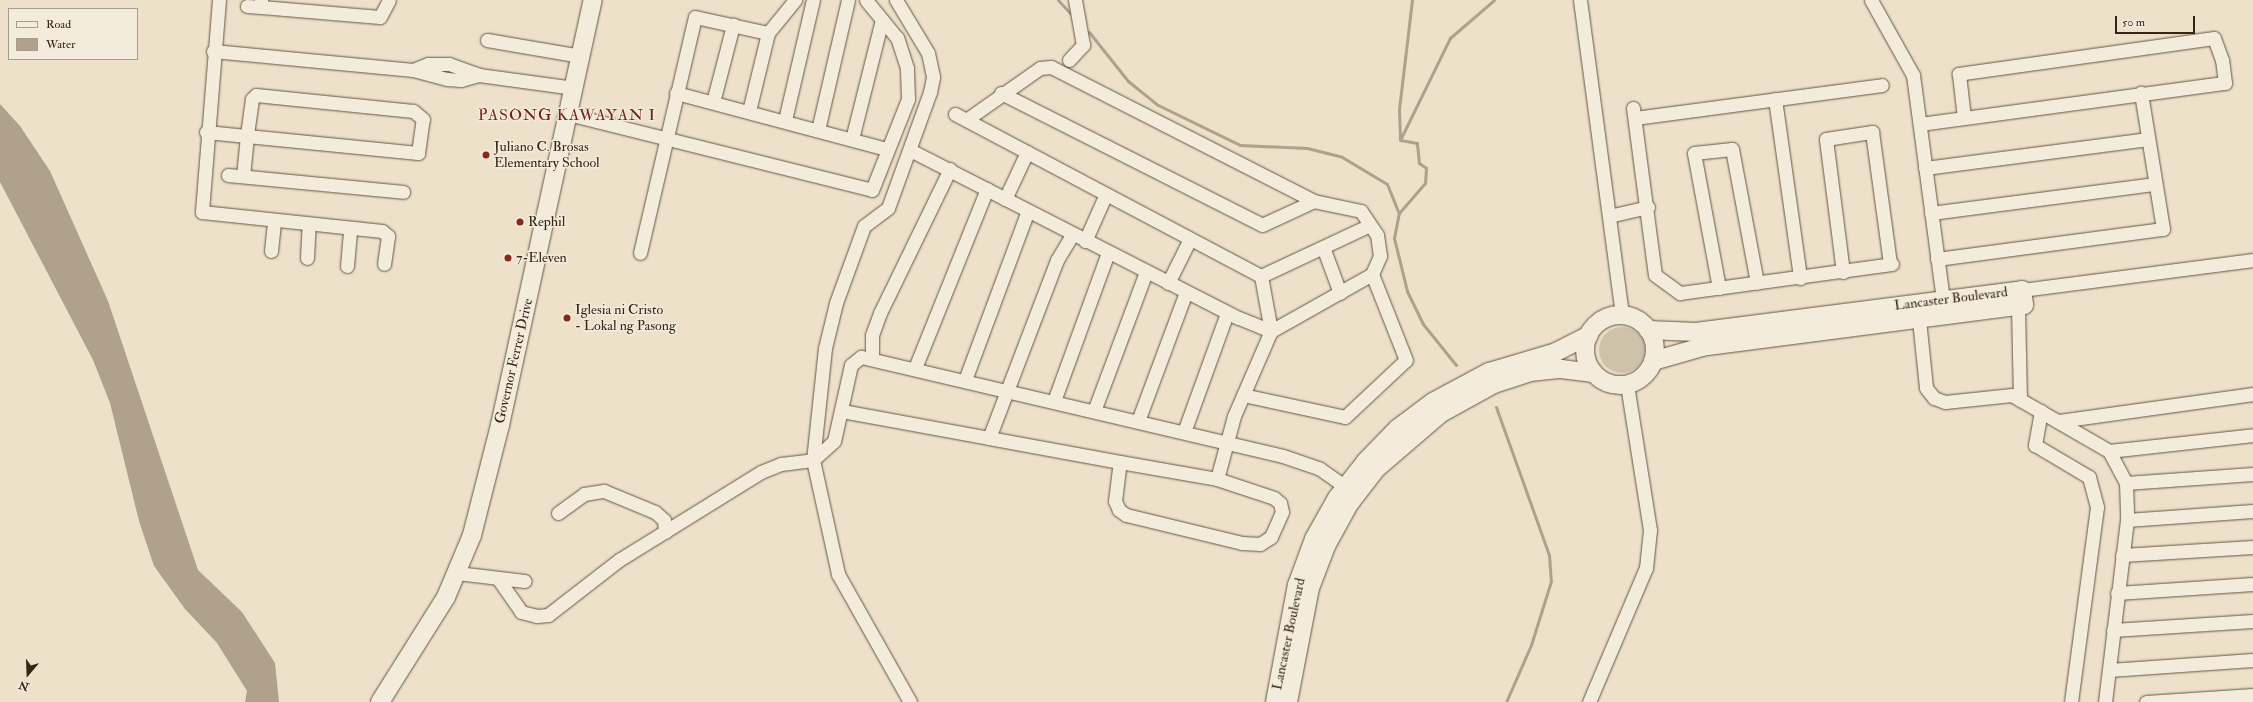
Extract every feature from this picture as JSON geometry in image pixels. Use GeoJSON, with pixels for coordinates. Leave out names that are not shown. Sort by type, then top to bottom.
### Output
{"type":"FeatureCollection","features":[{"type":"Feature","properties":{"kind":"main road","name":"Governor Ferrer Drive"},"geometry":{"type":"LineString","coordinates":[[380,702],[434,618],[457,572],[479,509],[500,424],[593,0]]}},
{"type":"Feature","properties":{"kind":"main road","name":"Lancaster Boulevard"},"geometry":{"type":"LineString","coordinates":[[1653,361],[1702,347],[1918,312],[1943,300],[2022,300]]}},
{"type":"Feature","properties":{"kind":"main road","name":"Lancaster Boulevard"},"geometry":{"type":"LineString","coordinates":[[1648,330],[1696,332],[1918,312],[2022,300]]}},
{"type":"Feature","properties":{"kind":"main road"},"geometry":{"type":"LineString","coordinates":[[1622,316],[1639,321],[1648,330],[1655,348],[1653,361],[1642,377],[1627,384],[1611,383],[1594,373],[1586,355],[1589,335],[1602,321],[1622,316]]}},
{"type":"Feature","properties":{"kind":"main road","name":"Lancaster Boulevard"},"geometry":{"type":"LineString","coordinates":[[1275,702],[1297,585],[1314,539],[1397,429],[1433,402],[1489,372],[1556,352],[1589,335]]}},
{"type":"Feature","properties":{"kind":"main road","name":"Lancaster Boulevard"},"geometry":{"type":"LineString","coordinates":[[1288,702],[1310,588],[1326,546],[1351,491],[1406,439],[1440,413],[1494,384],[1530,372],[1561,370],[1594,373]]}},
{"type":"Feature","properties":{"kind":"street"},"geometry":{"type":"LineString","coordinates":[[218,0],[206,132],[202,212],[274,222],[386,232],[384,264]]}},
{"type":"Feature","properties":{"kind":"street"},"geometry":{"type":"LineString","coordinates":[[247,6],[261,4],[380,18],[389,0]]}},
{"type":"Feature","properties":{"kind":"street"},"geometry":{"type":"LineString","coordinates":[[749,111],[768,33],[795,0]]}},
{"type":"Feature","properties":{"kind":"street"},"geometry":{"type":"LineString","coordinates":[[784,120],[813,0]]}},
{"type":"Feature","properties":{"kind":"street"},"geometry":{"type":"LineString","coordinates":[[818,130],[848,0]]}},
{"type":"Feature","properties":{"kind":"street"},"geometry":{"type":"LineString","coordinates":[[568,114],[667,136],[872,190],[908,99],[907,68],[897,38],[866,0]]}},
{"type":"Feature","properties":{"kind":"street"},"geometry":{"type":"LineString","coordinates":[[896,0],[924,42],[933,77],[910,150],[888,208],[862,231],[836,303],[825,348],[813,460],[838,574],[910,702]]}},
{"type":"Feature","properties":{"kind":"street"},"geometry":{"type":"LineString","coordinates":[[1069,60],[1083,45],[1075,0]]}},
{"type":"Feature","properties":{"kind":"street"},"geometry":{"type":"LineString","coordinates":[[1580,0],[1622,316]]}},
{"type":"Feature","properties":{"kind":"street"},"geometry":{"type":"LineString","coordinates":[[1871,0],[1913,75],[1943,300]]}},
{"type":"Feature","properties":{"kind":"street"},"geometry":{"type":"LineString","coordinates":[[640,253],[676,93],[695,17],[768,33]]}},
{"type":"Feature","properties":{"kind":"street"},"geometry":{"type":"LineString","coordinates":[[852,139],[882,20]]}},
{"type":"Feature","properties":{"kind":"street"},"geometry":{"type":"LineString","coordinates":[[713,102],[732,25]]}},
{"type":"Feature","properties":{"kind":"street"},"geometry":{"type":"LineString","coordinates":[[1920,124],[1964,118],[2141,93],[2225,83],[2214,38],[1959,74],[1964,118]]}},
{"type":"Feature","properties":{"kind":"street"},"geometry":{"type":"LineString","coordinates":[[487,40],[581,56]]}},
{"type":"Feature","properties":{"kind":"street"},"geometry":{"type":"LineString","coordinates":[[213,51],[413,70],[428,64],[449,64],[479,75],[574,88]]}},
{"type":"Feature","properties":{"kind":"street"},"geometry":{"type":"LineString","coordinates":[[1261,276],[961,117],[1001,94],[1040,68],[1051,67],[1314,201],[1361,211],[1377,235],[1380,256],[1372,274],[1271,331]]}},
{"type":"Feature","properties":{"kind":"street"},"geometry":{"type":"LineString","coordinates":[[1843,272],[1826,139],[1872,132],[1891,264],[1843,272],[1800,278],[1680,292],[1655,275],[1648,207],[1634,113],[1775,99],[1882,85]]}},
{"type":"Feature","properties":{"kind":"street"},"geometry":{"type":"LineString","coordinates":[[676,93],[784,120],[887,149]]}},
{"type":"Feature","properties":{"kind":"street"},"geometry":{"type":"LineString","coordinates":[[1937,259],[2163,229],[2141,93]]}},
{"type":"Feature","properties":{"kind":"street"},"geometry":{"type":"LineString","coordinates":[[1001,94],[1262,225],[1314,201]]}},
{"type":"Feature","properties":{"kind":"street"},"geometry":{"type":"LineString","coordinates":[[206,132],[247,136],[418,153],[423,119],[413,111],[256,95],[252,99],[247,136],[243,176]]}},
{"type":"Feature","properties":{"kind":"street"},"geometry":{"type":"LineString","coordinates":[[1775,99],[1800,278]]}},
{"type":"Feature","properties":{"kind":"street"},"geometry":{"type":"LineString","coordinates":[[1925,168],[2148,140]]}},
{"type":"Feature","properties":{"kind":"street"},"geometry":{"type":"LineString","coordinates":[[1719,288],[1694,153],[1732,149],[1758,283]]}},
{"type":"Feature","properties":{"kind":"street"},"geometry":{"type":"LineString","coordinates":[[910,150],[950,169],[1072,235],[1227,313],[1271,331]]}},
{"type":"Feature","properties":{"kind":"street"},"geometry":{"type":"LineString","coordinates":[[1005,199],[1026,152]]}},
{"type":"Feature","properties":{"kind":"street"},"geometry":{"type":"LineString","coordinates":[[872,358],[872,335],[880,313],[950,169]]}},
{"type":"Feature","properties":{"kind":"street"},"geometry":{"type":"LineString","coordinates":[[228,175],[402,192]]}},
{"type":"Feature","properties":{"kind":"street"},"geometry":{"type":"LineString","coordinates":[[1931,213],[2155,184]]}},
{"type":"Feature","properties":{"kind":"street"},"geometry":{"type":"LineString","coordinates":[[915,368],[987,189]]}},
{"type":"Feature","properties":{"kind":"street"},"geometry":{"type":"LineString","coordinates":[[1085,241],[1106,194]]}},
{"type":"Feature","properties":{"kind":"street"},"geometry":{"type":"LineString","coordinates":[[1609,216],[1648,207]]}},
{"type":"Feature","properties":{"kind":"street"},"geometry":{"type":"LineString","coordinates":[[966,380],[1028,211]]}},
{"type":"Feature","properties":{"kind":"street"},"geometry":{"type":"LineString","coordinates":[[271,251],[274,222]]}},
{"type":"Feature","properties":{"kind":"street"},"geometry":{"type":"LineString","coordinates":[[307,258],[309,225]]}},
{"type":"Feature","properties":{"kind":"street"},"geometry":{"type":"LineString","coordinates":[[1261,276],[1370,225]]}},
{"type":"Feature","properties":{"kind":"street"},"geometry":{"type":"LineString","coordinates":[[347,266],[350,228]]}},
{"type":"Feature","properties":{"kind":"street"},"geometry":{"type":"LineString","coordinates":[[989,438],[1057,260],[1072,235]]}},
{"type":"Feature","properties":{"kind":"street"},"geometry":{"type":"LineString","coordinates":[[1168,283],[1190,238]]}},
{"type":"Feature","properties":{"kind":"street"},"geometry":{"type":"LineString","coordinates":[[1323,247],[1340,293]]}},
{"type":"Feature","properties":{"kind":"street"},"geometry":{"type":"LineString","coordinates":[[1054,401],[1108,253]]}},
{"type":"Feature","properties":{"kind":"street","name":"Lancaster Boulevard"},"geometry":{"type":"LineString","coordinates":[[2022,300],[2253,260]]}},
{"type":"Feature","properties":{"kind":"street"},"geometry":{"type":"LineString","coordinates":[[1094,411],[1146,272]]}},
{"type":"Feature","properties":{"kind":"street"},"geometry":{"type":"LineString","coordinates":[[1243,395],[1345,417],[1406,360],[1372,274]]}},
{"type":"Feature","properties":{"kind":"street"},"geometry":{"type":"LineString","coordinates":[[1217,480],[1227,442],[1243,395],[1271,331],[1261,276]]}},
{"type":"Feature","properties":{"kind":"street"},"geometry":{"type":"LineString","coordinates":[[1138,421],[1186,292]]}},
{"type":"Feature","properties":{"kind":"street"},"geometry":{"type":"LineString","coordinates":[[2020,400],[2022,300]]}},
{"type":"Feature","properties":{"kind":"street"},"geometry":{"type":"LineString","coordinates":[[1918,312],[1926,388],[1934,398],[1945,402],[2012,395],[2109,451],[2126,483],[2126,520],[2105,702]]}},
{"type":"Feature","properties":{"kind":"street"},"geometry":{"type":"LineString","coordinates":[[1184,432],[1227,313]]}},
{"type":"Feature","properties":{"kind":"street"},"geometry":{"type":"LineString","coordinates":[[500,580],[521,612],[536,616],[548,615],[619,560],[761,472],[781,464],[813,460],[834,441],[842,411],[851,365],[861,357],[872,358],[915,368],[1283,456],[1320,469],[1351,491]]}},
{"type":"Feature","properties":{"kind":"street"},"geometry":{"type":"LineString","coordinates":[[1590,702],[1646,568],[1650,530],[1627,384]]}},
{"type":"Feature","properties":{"kind":"street"},"geometry":{"type":"LineString","coordinates":[[2059,421],[2253,394]]}},
{"type":"Feature","properties":{"kind":"street"},"geometry":{"type":"LineString","coordinates":[[842,411],[1120,462],[1217,480],[1274,498],[1280,503],[1282,512],[1271,537],[1260,544],[1242,543],[1126,515],[1119,510],[1115,501],[1120,462]]}},
{"type":"Feature","properties":{"kind":"street"},"geometry":{"type":"LineString","coordinates":[[2041,411],[2035,445],[2089,477],[2097,507],[2071,702]]}},
{"type":"Feature","properties":{"kind":"street"},"geometry":{"type":"LineString","coordinates":[[2109,451],[2253,435]]}},
{"type":"Feature","properties":{"kind":"street"},"geometry":{"type":"LineString","coordinates":[[2126,483],[2253,474]]}},
{"type":"Feature","properties":{"kind":"street"},"geometry":{"type":"LineString","coordinates":[[558,513],[584,494],[604,491],[655,512],[664,520],[665,532]]}},
{"type":"Feature","properties":{"kind":"street"},"geometry":{"type":"LineString","coordinates":[[2126,520],[2253,511]]}},
{"type":"Feature","properties":{"kind":"street"},"geometry":{"type":"LineString","coordinates":[[2122,555],[2253,547]]}},
{"type":"Feature","properties":{"kind":"street"},"geometry":{"type":"LineString","coordinates":[[457,572],[500,580],[525,581]]}},
{"type":"Feature","properties":{"kind":"street"},"geometry":{"type":"LineString","coordinates":[[2117,594],[2253,584]]}},
{"type":"Feature","properties":{"kind":"street"},"geometry":{"type":"LineString","coordinates":[[2113,630],[2253,621]]}},
{"type":"Feature","properties":{"kind":"street"},"geometry":{"type":"LineString","coordinates":[[2109,670],[2253,660]]}},
{"type":"Feature","properties":{"kind":"street"},"geometry":{"type":"LineString","coordinates":[[2146,702],[2253,695]]}},
{"type":"Feature","properties":{"kind":"shaded area"},"geometry":{"type":"Polygon","coordinates":[[[1622,327],[1635,331],[1641,337],[1645,350],[1641,363],[1635,369],[1622,373],[1609,369],[1603,363],[1599,350],[1603,337],[1609,331],[1622,327]]]}},
{"type":"Feature","properties":{"kind":"water"},"geometry":{"type":"Polygon","coordinates":[[[0,104],[20,126],[50,171],[108,301],[198,570],[242,612],[275,663],[279,702],[245,702],[247,691],[217,643],[185,609],[154,566],[139,521],[110,403],[93,360],[0,182],[0,104]]]}},
{"type":"Feature","properties":{"kind":"waterway"},"geometry":{"type":"LineString","coordinates":[[1058,0],[1070,13]]}},
{"type":"Feature","properties":{"kind":"waterway"},"geometry":{"type":"LineString","coordinates":[[1400,139],[1399,109],[1412,0]]}},
{"type":"Feature","properties":{"kind":"waterway"},"geometry":{"type":"LineString","coordinates":[[1456,365],[1423,324],[1407,291],[1394,238],[1399,213],[1425,183],[1426,168],[1419,163],[1417,143],[1400,140],[1450,38],[1494,0]]}},
{"type":"Feature","properties":{"kind":"waterway"},"geometry":{"type":"LineString","coordinates":[[1089,32],[1128,81],[1158,105],[1240,145],[1307,148],[1342,157],[1387,184],[1399,213]]}},
{"type":"Feature","properties":{"kind":"waterway"},"geometry":{"type":"LineString","coordinates":[[1496,407],[1549,555],[1551,581],[1531,645],[1506,702]]}},
{"type":"Feature","properties":{"kind":"place","name":"Juliano C. Brosas Elementary School"},"geometry":{"type":"Point","coordinates":[486,155]}},
{"type":"Feature","properties":{"kind":"place","name":"Rephil"},"geometry":{"type":"Point","coordinates":[520,222]}},
{"type":"Feature","properties":{"kind":"place","name":"7-Eleven"},"geometry":{"type":"Point","coordinates":[508,258]}},
{"type":"Feature","properties":{"kind":"place","name":"Iglesia ni Cristo - Lokal ng Pasong"},"geometry":{"type":"Point","coordinates":[567,318]}},
{"type":"Feature","properties":{"kind":"district","name":"PASONG KAWAYAN I"},"geometry":{"type":"Point","coordinates":[567,115]}}]}
